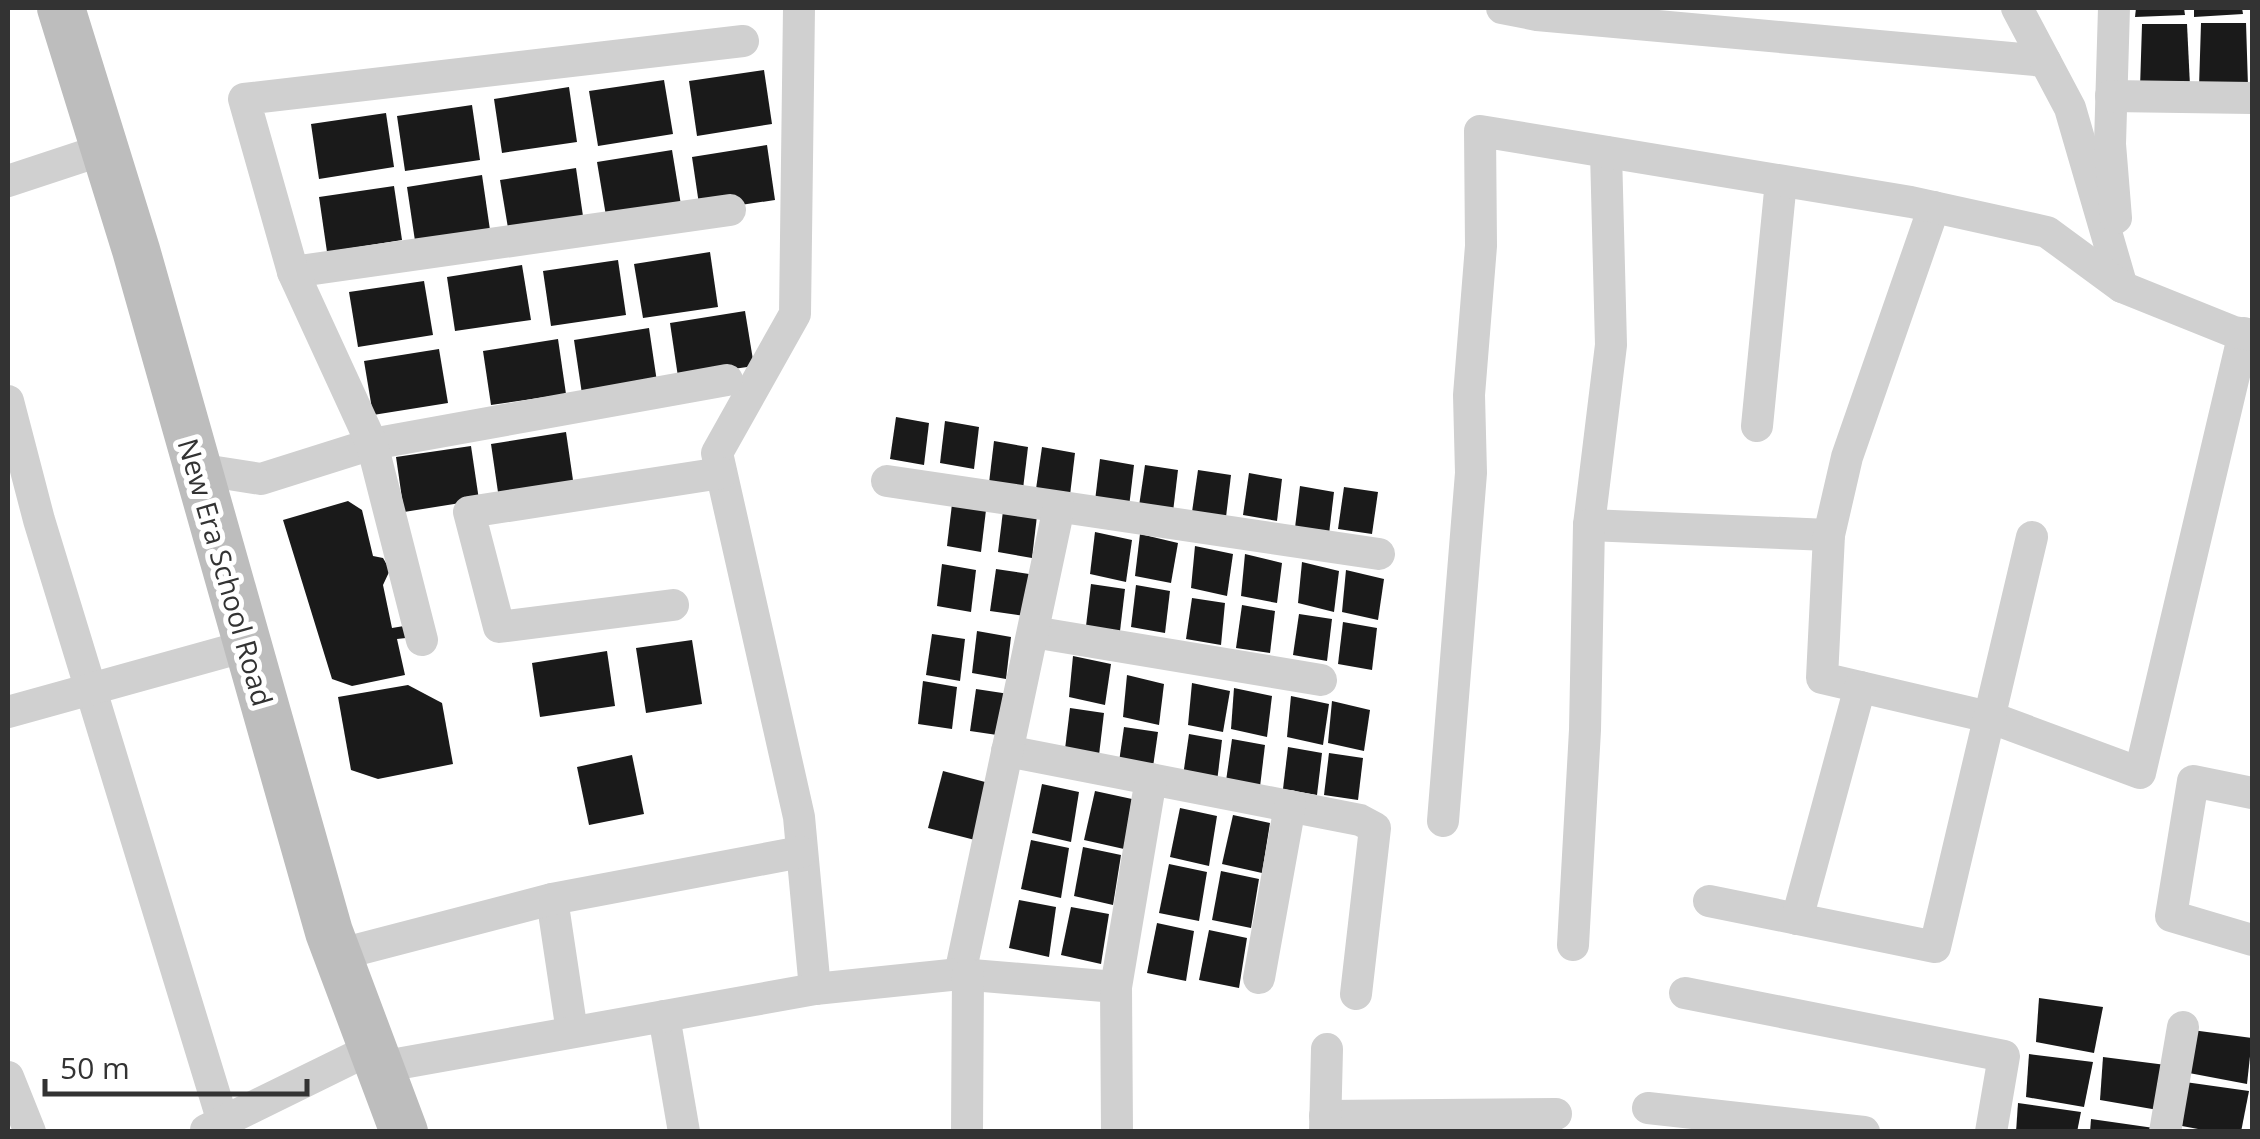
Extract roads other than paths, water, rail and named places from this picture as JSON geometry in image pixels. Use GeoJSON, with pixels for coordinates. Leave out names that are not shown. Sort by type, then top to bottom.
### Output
{"type":"FeatureCollection","features":[{"type":"Feature","properties":{"kind":"street","name":"New Era School Road"},"geometry":{"type":"LineString","coordinates":[[61,8],[337,955],[404,1132]]}},
{"type":"Feature","properties":{"kind":"street"},"geometry":{"type":"LineString","coordinates":[[799,8],[795,314],[717,452],[798,817],[815,989]]}},
{"type":"Feature","properties":{"kind":"street"},"geometry":{"type":"LineString","coordinates":[[1502,8],[2045,60]]}},
{"type":"Feature","properties":{"kind":"street"},"geometry":{"type":"LineString","coordinates":[[2017,8],[2070,108],[2122,287]]}},
{"type":"Feature","properties":{"kind":"street"},"geometry":{"type":"LineString","coordinates":[[2114,8],[2110,144],[2122,287]]}},
{"type":"Feature","properties":{"kind":"street"},"geometry":{"type":"LineString","coordinates":[[422,640],[372,444],[293,272],[244,99],[743,41]]}},
{"type":"Feature","properties":{"kind":"street"},"geometry":{"type":"LineString","coordinates":[[2112,96],[2252,98]]}},
{"type":"Feature","properties":{"kind":"street"},"geometry":{"type":"LineString","coordinates":[[1443,821],[1470,473],[1469,395],[1481,246],[1480,132],[1934,207],[2046,232],[2122,287],[2248,334],[2140,772]]}},
{"type":"Feature","properties":{"kind":"street"},"geometry":{"type":"LineString","coordinates":[[8,181],[105,149]]}},
{"type":"Feature","properties":{"kind":"street"},"geometry":{"type":"LineString","coordinates":[[1573,945],[1585,730],[1589,525],[1612,345],[1606,152]]}},
{"type":"Feature","properties":{"kind":"street"},"geometry":{"type":"LineString","coordinates":[[1757,426],[1781,181]]}},
{"type":"Feature","properties":{"kind":"street"},"geometry":{"type":"LineString","coordinates":[[1934,207],[1847,457],[1829,535],[1822,678],[1989,717],[2140,772],[2252,793]]}},
{"type":"Feature","properties":{"kind":"street"},"geometry":{"type":"LineString","coordinates":[[293,272],[730,210]]}},
{"type":"Feature","properties":{"kind":"street"},"geometry":{"type":"LineString","coordinates":[[197,469],[262,479],[372,444],[728,380]]}},
{"type":"Feature","properties":{"kind":"street"},"geometry":{"type":"LineString","coordinates":[[8,402],[213,1127],[377,1058],[572,1032],[815,989],[964,974],[1116,987]]}},
{"type":"Feature","properties":{"kind":"street"},"geometry":{"type":"LineString","coordinates":[[672,605],[499,627],[468,512],[721,473]]}},
{"type":"Feature","properties":{"kind":"street"},"geometry":{"type":"LineString","coordinates":[[887,481],[1379,554]]}},
{"type":"Feature","properties":{"kind":"street"},"geometry":{"type":"LineString","coordinates":[[967,1132],[964,974],[1059,507]]}},
{"type":"Feature","properties":{"kind":"street"},"geometry":{"type":"LineString","coordinates":[[1589,525],[1829,535]]}},
{"type":"Feature","properties":{"kind":"street"},"geometry":{"type":"LineString","coordinates":[[1709,901],[1935,946],[2032,537]]}},
{"type":"Feature","properties":{"kind":"street"},"geometry":{"type":"LineString","coordinates":[[1032,632],[1321,680]]}},
{"type":"Feature","properties":{"kind":"street"},"geometry":{"type":"LineString","coordinates":[[8,712],[246,646]]}},
{"type":"Feature","properties":{"kind":"street"},"geometry":{"type":"LineString","coordinates":[[1797,919],[1860,687]]}},
{"type":"Feature","properties":{"kind":"street"},"geometry":{"type":"LineString","coordinates":[[1007,751],[1360,820],[1375,828],[1356,994]]}},
{"type":"Feature","properties":{"kind":"street"},"geometry":{"type":"LineString","coordinates":[[1117,1132],[1116,987],[1151,779]]}},
{"type":"Feature","properties":{"kind":"street"},"geometry":{"type":"LineString","coordinates":[[2193,781],[2171,916],[2252,940]]}},
{"type":"Feature","properties":{"kind":"street"},"geometry":{"type":"LineString","coordinates":[[1259,978],[1290,806]]}},
{"type":"Feature","properties":{"kind":"street"},"geometry":{"type":"LineString","coordinates":[[337,955],[552,899],[801,852]]}},
{"type":"Feature","properties":{"kind":"street"},"geometry":{"type":"LineString","coordinates":[[552,899],[572,1032]]}},
{"type":"Feature","properties":{"kind":"street"},"geometry":{"type":"LineString","coordinates":[[1685,993],[2004,1056],[1991,1132]]}},
{"type":"Feature","properties":{"kind":"street"},"geometry":{"type":"LineString","coordinates":[[664,1016],[684,1132]]}},
{"type":"Feature","properties":{"kind":"street"},"geometry":{"type":"LineString","coordinates":[[2165,1132],[2183,1027]]}},
{"type":"Feature","properties":{"kind":"street"},"geometry":{"type":"LineString","coordinates":[[1328,1048],[1325,1124],[1556,1114]]}},
{"type":"Feature","properties":{"kind":"street"},"geometry":{"type":"LineString","coordinates":[[8,1077],[30,1132]]}},
{"type":"Feature","properties":{"kind":"street"},"geometry":{"type":"LineString","coordinates":[[1648,1108],[1864,1132]]}}]}
